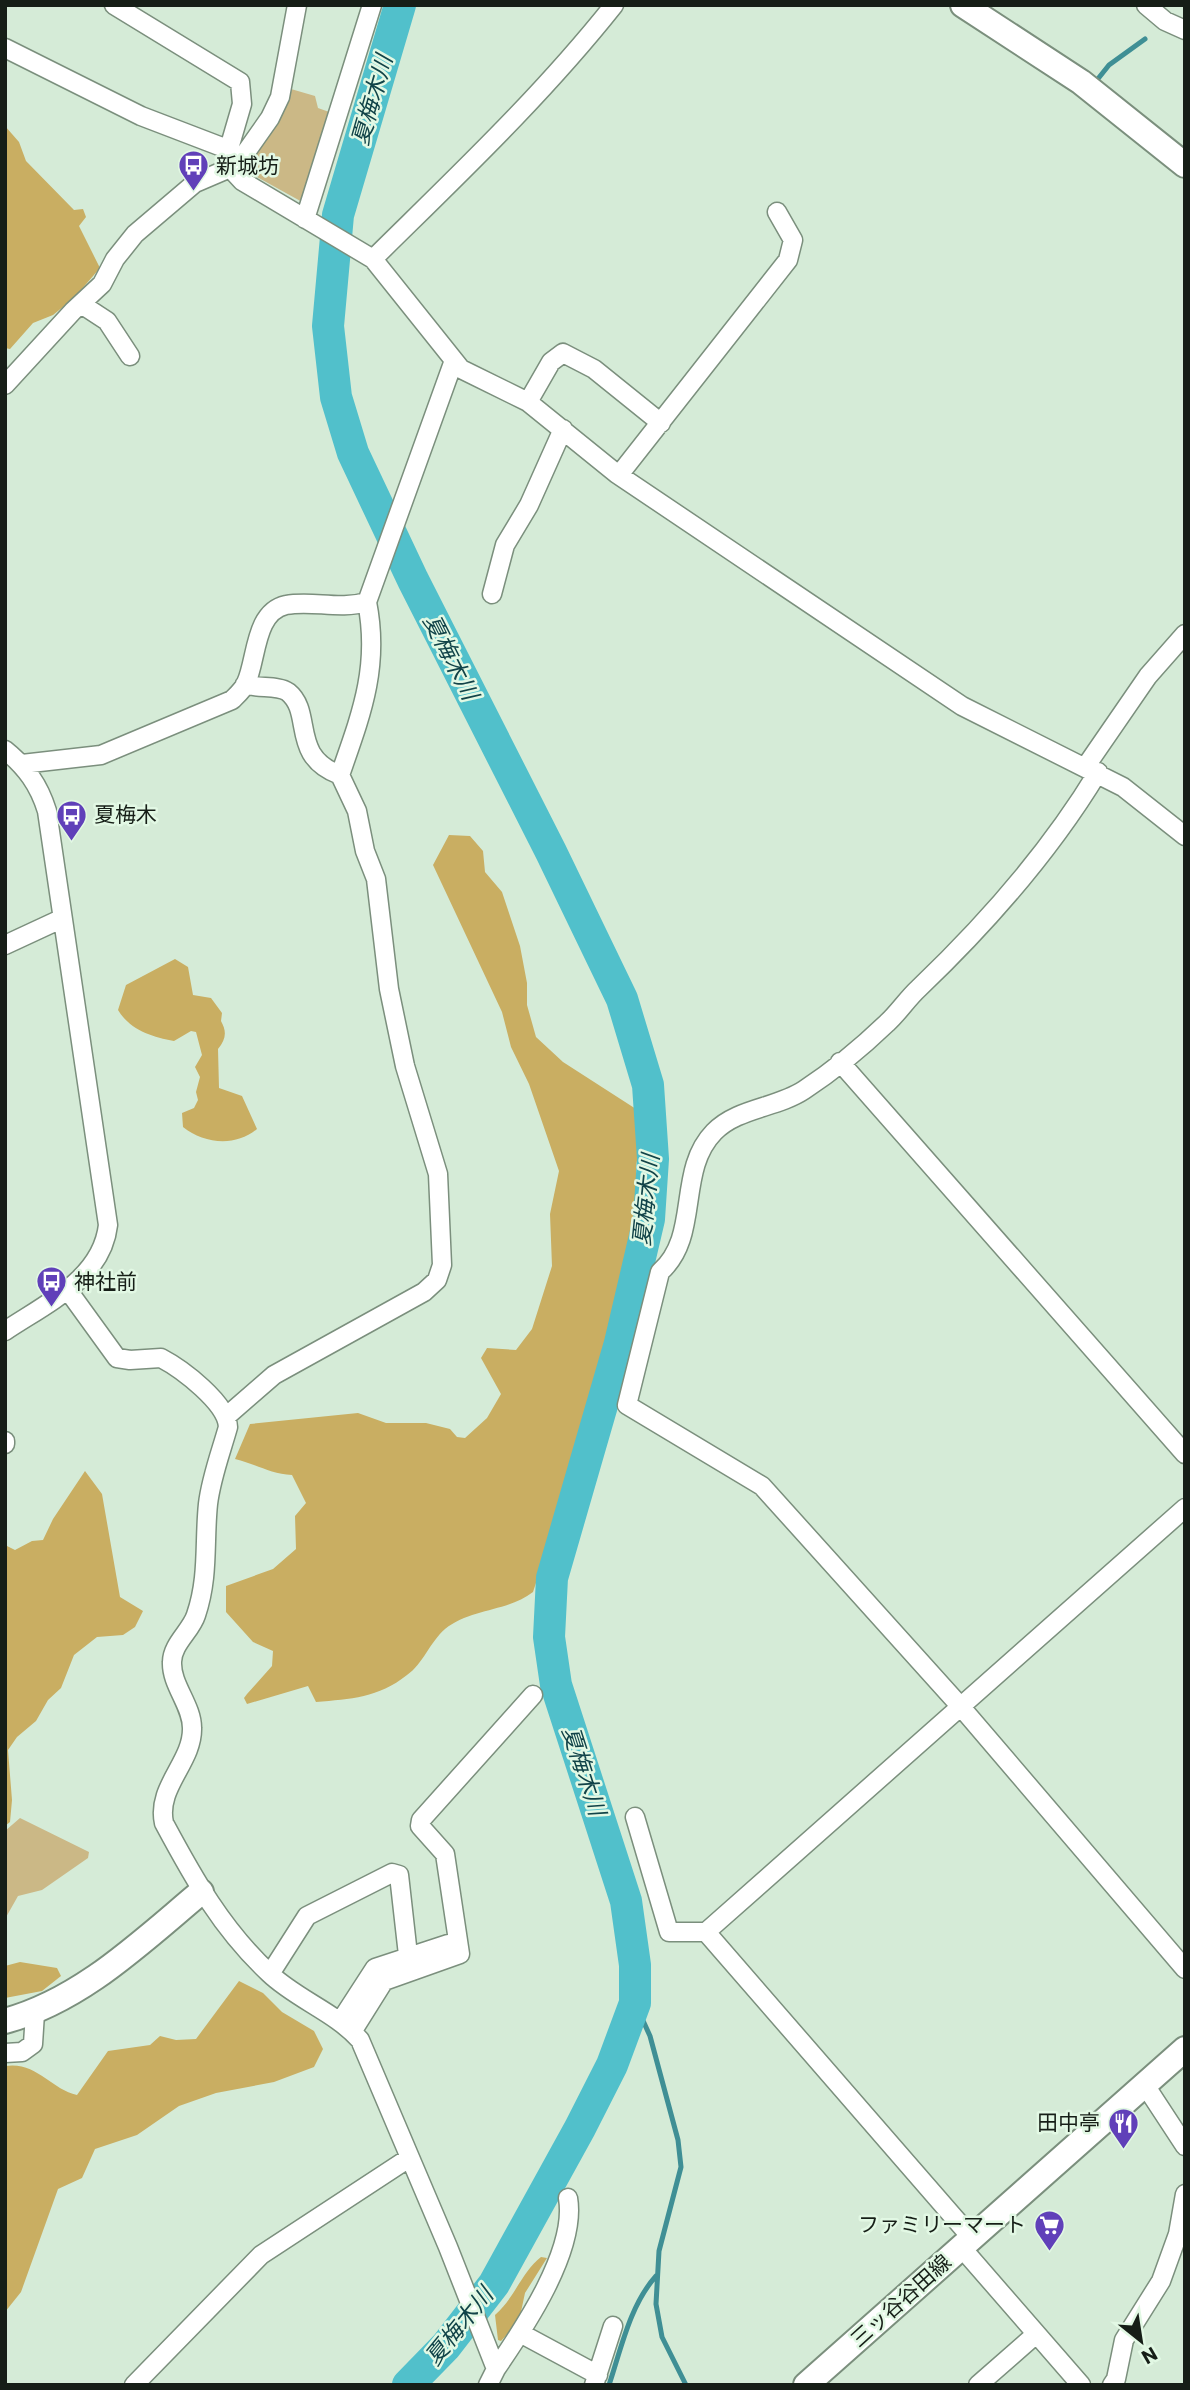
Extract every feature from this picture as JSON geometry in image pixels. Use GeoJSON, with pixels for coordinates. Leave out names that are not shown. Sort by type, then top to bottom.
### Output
{"type":"FeatureCollection","features":[{"type":"Feature","properties":{"kind":"street"},"geometry":{"type":"LineString","coordinates":[[114,5],[240,82],[242,103],[232,160]]}},
{"type":"Feature","properties":{"kind":"street"},"geometry":{"type":"LineString","coordinates":[[5,385],[102,285],[123,247],[153,217],[232,160],[270,118],[280,97],[297,5]]}},
{"type":"Feature","properties":{"kind":"street"},"geometry":{"type":"LineString","coordinates":[[307,220],[372,5]]}},
{"type":"Feature","properties":{"kind":"street"},"geometry":{"type":"LineString","coordinates":[[373,259],[481,156],[578,51],[614,5]]}},
{"type":"Feature","properties":{"kind":"street"},"geometry":{"type":"LineString","coordinates":[[963,5],[1091,89],[1185,165]]}},
{"type":"Feature","properties":{"kind":"street"},"geometry":{"type":"LineString","coordinates":[[1146,5],[1165,21],[1185,30]]}},
{"type":"Feature","properties":{"kind":"street"},"geometry":{"type":"LineString","coordinates":[[5,48],[141,116],[178,128],[232,160],[242,181],[373,259],[453,363],[528,402],[619,475],[962,706],[1092,769],[1142,800],[1185,836]]}},
{"type":"Feature","properties":{"kind":"street"},"geometry":{"type":"LineString","coordinates":[[619,475],[788,260],[793,240],[777,212]]}},
{"type":"Feature","properties":{"kind":"street"},"geometry":{"type":"LineString","coordinates":[[81,304],[107,321],[130,356]]}},
{"type":"Feature","properties":{"kind":"street"},"geometry":{"type":"LineString","coordinates":[[528,402],[551,362],[563,353],[594,369],[661,423]]}},
{"type":"Feature","properties":{"kind":"street"},"geometry":{"type":"LineString","coordinates":[[340,775],[370,685],[371,624],[367,602],[453,363]]}},
{"type":"Feature","properties":{"kind":"street"},"geometry":{"type":"LineString","coordinates":[[492,594],[505,545],[529,505],[563,429]]}},
{"type":"Feature","properties":{"kind":"street"},"geometry":{"type":"LineString","coordinates":[[22,764],[101,755],[232,700],[246,684],[259,636],[272,612],[289,605],[349,607],[367,602]]}},
{"type":"Feature","properties":{"kind":"street"},"geometry":{"type":"LineString","coordinates":[[1185,634],[1148,676],[1092,769],[1065,827],[971,939],[916,990],[886,1024],[804,1090],[730,1121],[716,1130],[704,1146],[695,1162],[680,1244],[673,1259],[660,1272],[626,1405],[762,1486],[961,1707],[1185,1969]]}},
{"type":"Feature","properties":{"kind":"street"},"geometry":{"type":"LineString","coordinates":[[228,1415],[274,1375],[424,1292],[440,1274],[443,1244],[438,1217],[438,1174],[405,1066],[389,989],[376,879],[365,851],[357,811],[340,775],[325,768],[307,747],[290,694],[279,688],[257,688],[246,684]]}},
{"type":"Feature","properties":{"kind":"street"},"geometry":{"type":"LineString","coordinates":[[5,750],[22,764],[34,780],[47,811],[108,1225],[100,1255],[94,1265],[67,1289],[5,1331]]}},
{"type":"Feature","properties":{"kind":"street"},"geometry":{"type":"LineString","coordinates":[[5,945],[61,919]]}},
{"type":"Feature","properties":{"kind":"street"},"geometry":{"type":"LineString","coordinates":[[840,1062],[1185,1454]]}},
{"type":"Feature","properties":{"kind":"street"},"geometry":{"type":"LineString","coordinates":[[67,1289],[117,1358],[161,1358],[198,1386],[228,1415],[228,1427],[209,1495],[208,1552],[203,1588],[196,1616],[175,1650],[172,1664],[192,1727],[162,1812],[164,1823],[201,1892],[270,1974],[346,2027],[372,2065],[481,2328],[492,2377]]}},
{"type":"Feature","properties":{"kind":"street"},"geometry":{"type":"LineString","coordinates":[[635,1817],[669,1932],[706,1932],[1185,1508]]}},
{"type":"Feature","properties":{"kind":"street"},"geometry":{"type":"LineString","coordinates":[[346,2027],[384,1981],[460,1954],[445,1854],[420,1826],[421,1820],[533,1695]]}},
{"type":"Feature","properties":{"kind":"street"},"geometry":{"type":"LineString","coordinates":[[270,1974],[307,1916],[392,1873],[399,1875],[408,1955]]}},
{"type":"Feature","properties":{"kind":"street"},"geometry":{"type":"LineString","coordinates":[[5,2021],[35,2013],[87,1985],[201,1892]]}},
{"type":"Feature","properties":{"kind":"street"},"geometry":{"type":"LineString","coordinates":[[706,1932],[966,2242],[1035,2335],[1081,2385]]}},
{"type":"Feature","properties":{"kind":"street"},"geometry":{"type":"LineString","coordinates":[[346,2027],[369,1973],[408,1955],[448,1944]]}},
{"type":"Feature","properties":{"kind":"street"},"geometry":{"type":"LineString","coordinates":[[5,2053],[22,2052],[33,2044],[35,2013]]}},
{"type":"Feature","properties":{"kind":"street","name":"三ッ谷谷田線"},"geometry":{"type":"LineString","coordinates":[[806,2385],[1185,2049]]}},
{"type":"Feature","properties":{"kind":"street"},"geometry":{"type":"LineString","coordinates":[[1145,2085],[1185,2146]]}},
{"type":"Feature","properties":{"kind":"street"},"geometry":{"type":"LineString","coordinates":[[134,2385],[261,2255],[409,2158]]}},
{"type":"Feature","properties":{"kind":"street"},"geometry":{"type":"LineString","coordinates":[[1112,2385],[1116,2379],[1124,2340],[1161,2281],[1178,2234],[1185,2194]]}},
{"type":"Feature","properties":{"kind":"street"},"geometry":{"type":"LineString","coordinates":[[492,2377],[520,2333],[560,2253],[568,2226],[568,2199]]}},
{"type":"Feature","properties":{"kind":"street"},"geometry":{"type":"LineString","coordinates":[[520,2333],[596,2380],[613,2326]]}},
{"type":"Feature","properties":{"kind":"street"},"geometry":{"type":"LineString","coordinates":[[978,2385],[1035,2335]]}},
{"type":"Feature","properties":{"kind":"shaded area"},"geometry":{"type":"Polygon","coordinates":[[[291,89],[315,96],[318,108],[332,113],[304,203],[257,177],[252,160],[291,89]]]}},
{"type":"Feature","properties":{"kind":"shaded area"},"geometry":{"type":"Polygon","coordinates":[[[5,126],[19,142],[26,161],[74,210],[83,209],[86,217],[79,226],[100,268],[74,298],[53,315],[33,323],[10,349],[5,348],[5,126]]]}},
{"type":"Feature","properties":{"kind":"shaded area"},"geometry":{"type":"Polygon","coordinates":[[[449,835],[470,836],[483,851],[485,872],[502,892],[520,946],[527,983],[527,1005],[536,1037],[563,1062],[636,1109],[641,1140],[636,1166],[637,1242],[591,1418],[533,1592],[512,1603],[455,1622],[440,1634],[413,1670],[396,1683],[375,1693],[316,1702],[308,1686],[247,1704],[244,1698],[272,1666],[273,1651],[253,1642],[226,1612],[226,1586],[273,1569],[296,1549],[295,1516],[306,1503],[292,1475],[277,1473],[235,1459],[250,1424],[358,1413],[386,1423],[426,1423],[450,1429],[457,1437],[465,1438],[487,1418],[501,1394],[481,1358],[487,1348],[516,1350],[532,1329],[552,1266],[550,1214],[559,1171],[529,1084],[511,1047],[502,1012],[433,865],[449,835]]]}},
{"type":"Feature","properties":{"kind":"shaded area"},"geometry":{"type":"Polygon","coordinates":[[[175,959],[188,967],[193,995],[211,998],[222,1013],[225,1035],[218,1049],[219,1088],[242,1096],[257,1129],[240,1139],[210,1140],[183,1127],[182,1113],[194,1108],[198,1100],[196,1092],[200,1077],[195,1067],[202,1055],[196,1032],[191,1031],[174,1041],[158,1037],[135,1028],[118,1010],[126,985],[175,959]]]}},
{"type":"Feature","properties":{"kind":"shaded area"},"geometry":{"type":"Polygon","coordinates":[[[85,1471],[102,1494],[120,1597],[143,1611],[135,1627],[123,1635],[97,1637],[74,1655],[61,1688],[48,1700],[36,1721],[17,1737],[8,1750],[12,1800],[10,1822],[5,1826],[5,1545],[15,1550],[32,1541],[43,1540],[53,1519],[85,1471]]]}},
{"type":"Feature","properties":{"kind":"shaded area"},"geometry":{"type":"Polygon","coordinates":[[[20,1818],[89,1852],[88,1858],[42,1890],[18,1896],[5,1919],[5,1831],[20,1818]]]}},
{"type":"Feature","properties":{"kind":"shaded area"},"geometry":{"type":"Polygon","coordinates":[[[20,1962],[57,1968],[61,1976],[42,1991],[5,1998],[5,1966],[20,1962]]]}},
{"type":"Feature","properties":{"kind":"shaded area"},"geometry":{"type":"Polygon","coordinates":[[[239,1981],[263,1993],[282,2012],[314,2031],[323,2049],[314,2067],[274,2082],[216,2093],[179,2106],[137,2135],[95,2149],[82,2178],[58,2189],[21,2292],[5,2312],[5,2066],[35,2071],[77,2095],[108,2051],[150,2045],[160,2036],[176,2040],[196,2039],[239,1981]]]}},
{"type":"Feature","properties":{"kind":"shaded area"},"geometry":{"type":"Polygon","coordinates":[[[541,2257],[547,2258],[525,2293],[519,2321],[501,2341],[498,2340],[495,2315],[541,2257]]]}},
{"type":"Feature","properties":{"kind":"waterway","name":"夏梅木川"},"geometry":{"type":"LineString","coordinates":[[400,5],[338,215],[328,326],[336,397],[353,453],[413,580],[622,999],[648,1085],[653,1159],[649,1219],[620,1343],[552,1578],[549,1637],[556,1685],[626,1901],[635,1965],[635,2003],[612,2065],[494,2284],[446,2346],[408,2385]]}},
{"type":"Feature","properties":{"kind":"waterway"},"geometry":{"type":"LineString","coordinates":[[1097,80],[1109,65],[1145,39]]}},
{"type":"Feature","properties":{"kind":"waterway"},"geometry":{"type":"LineString","coordinates":[[635,2003],[650,2036],[678,2140],[681,2167],[659,2251],[656,2304],[662,2337],[686,2385]]}},
{"type":"Feature","properties":{"kind":"waterway"},"geometry":{"type":"LineString","coordinates":[[609,2385],[639,2300],[656,2276]]}},
{"type":"Feature","properties":{"kind":"place","name":"新城坊"},"geometry":{"type":"Point","coordinates":[193,193]}},
{"type":"Feature","properties":{"kind":"place","name":"夏梅木"},"geometry":{"type":"Point","coordinates":[71,842]}},
{"type":"Feature","properties":{"kind":"place","name":"神社前"},"geometry":{"type":"Point","coordinates":[51,1309]}},
{"type":"Feature","properties":{"kind":"place","name":"田中亭"},"geometry":{"type":"Point","coordinates":[1123,2150]}},
{"type":"Feature","properties":{"kind":"place","name":"ファミリーマート"},"geometry":{"type":"Point","coordinates":[1049,2252]}}]}
